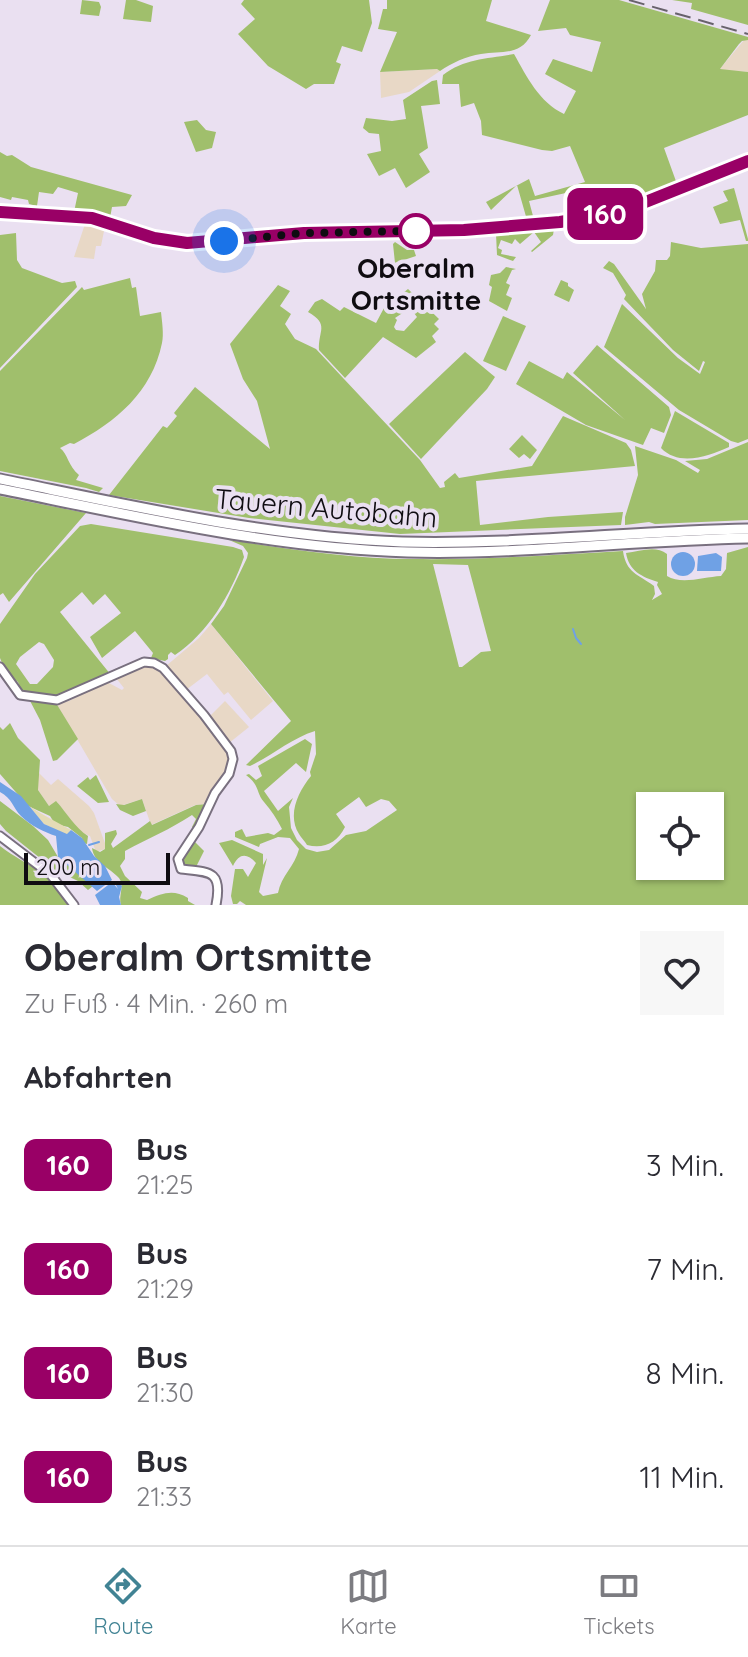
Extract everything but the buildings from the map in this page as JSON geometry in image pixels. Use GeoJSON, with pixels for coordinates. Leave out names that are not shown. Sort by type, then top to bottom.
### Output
{"type":"FeatureCollection","features":[{"type":"Feature","properties":{"kind":"highway","name":"Tauern Autobahn"},"geometry":{"type":"LineString","coordinates":[[0,479],[97,503]]}},
{"type":"Feature","properties":{"kind":"highway","name":"Tauern Autobahn"},"geometry":{"type":"LineString","coordinates":[[0,489],[216,522],[355,539],[443,542],[748,538]]}},
{"type":"Feature","properties":{"kind":"highway","name":"Tauern Autobahn"},"geometry":{"type":"LineString","coordinates":[[623,539],[748,529]]}},
{"type":"Feature","properties":{"kind":"main road"},"geometry":{"type":"LineString","coordinates":[[0,212],[92,218],[154,238],[187,243],[304,233],[479,229],[602,215],[643,203],[748,161]]}},
{"type":"Feature","properties":{"kind":"main road"},"geometry":{"type":"LineString","coordinates":[[0,667],[20,695],[57,700],[144,662],[163,668],[204,715],[233,759],[229,774],[178,859],[181,869],[200,869],[213,874],[217,881],[216,905]]}},
{"type":"Feature","properties":{"kind":"main road"},"geometry":{"type":"LineString","coordinates":[[0,836],[51,875],[74,905]]}},
{"type":"Feature","properties":{"kind":"shaded area"},"geometry":{"type":"Polygon","coordinates":[[[745,39],[748,40],[748,72],[719,70],[745,39]]]}},
{"type":"Feature","properties":{"kind":"shaded area"},"geometry":{"type":"Polygon","coordinates":[[[440,71],[409,92],[381,98],[380,72],[440,71]]]}},
{"type":"Feature","properties":{"kind":"shaded area"},"geometry":{"type":"Polygon","coordinates":[[[85,224],[105,226],[101,246],[96,246],[94,259],[74,257],[85,224]]]}},
{"type":"Feature","properties":{"kind":"shaded area"},"geometry":{"type":"Polygon","coordinates":[[[211,624],[273,701],[251,720],[228,692],[224,695],[207,674],[186,690],[166,666],[211,624]]]}},
{"type":"Feature","properties":{"kind":"shaded area"},"geometry":{"type":"Polygon","coordinates":[[[144,665],[155,666],[167,675],[226,747],[230,758],[227,771],[208,804],[195,805],[151,825],[142,799],[120,806],[112,799],[56,703],[69,701],[107,682],[122,690],[124,688],[116,678],[144,665]]]}},
{"type":"Feature","properties":{"kind":"shaded area"},"geometry":{"type":"Polygon","coordinates":[[[225,701],[249,727],[229,743],[209,717],[225,701]]]}},
{"type":"Feature","properties":{"kind":"shaded area"},"geometry":{"type":"Polygon","coordinates":[[[38,772],[51,785],[58,779],[89,806],[105,849],[96,852],[90,836],[80,832],[57,802],[49,806],[38,790],[38,772]]]}},
{"type":"Feature","properties":{"kind":"green space"},"geometry":{"type":"Polygon","coordinates":[[[82,0],[99,2],[99,16],[80,14],[82,0]]]}},
{"type":"Feature","properties":{"kind":"green space"},"geometry":{"type":"Polygon","coordinates":[[[126,0],[153,6],[151,22],[123,19],[126,0]]]}},
{"type":"Feature","properties":{"kind":"green space"},"geometry":{"type":"Polygon","coordinates":[[[244,0],[369,0],[372,23],[362,52],[342,46],[336,62],[341,64],[334,84],[314,84],[306,89],[268,66],[238,34],[255,19],[241,4],[244,0]]]}},
{"type":"Feature","properties":{"kind":"green space"},"geometry":{"type":"Polygon","coordinates":[[[387,0],[492,0],[486,21],[531,35],[516,49],[470,56],[440,71],[380,72],[397,32],[378,29],[383,9],[387,9],[387,0]]]}},
{"type":"Feature","properties":{"kind":"green space"},"geometry":{"type":"Polygon","coordinates":[[[550,0],[619,0],[748,37],[720,69],[748,72],[748,115],[664,148],[677,184],[684,182],[682,184],[621,205],[584,213],[581,210],[583,207],[584,210],[612,204],[616,199],[613,186],[590,188],[589,184],[575,187],[575,191],[529,201],[533,216],[550,214],[551,217],[527,220],[517,185],[529,179],[535,196],[585,182],[570,146],[552,151],[542,150],[482,135],[481,121],[474,103],[461,107],[459,84],[442,84],[443,75],[468,62],[514,54],[541,96],[564,114],[576,91],[545,74],[553,59],[592,72],[601,42],[570,35],[566,28],[538,31],[550,0]]]}},
{"type":"Feature","properties":{"kind":"green space"},"geometry":{"type":"Polygon","coordinates":[[[672,0],[748,0],[748,25],[691,9],[692,3],[672,0]]]}},
{"type":"Feature","properties":{"kind":"green space"},"geometry":{"type":"Polygon","coordinates":[[[437,80],[440,104],[421,106],[428,148],[419,154],[430,172],[406,188],[395,168],[379,176],[367,154],[381,151],[379,134],[369,133],[363,128],[366,118],[406,119],[403,100],[437,80]]]}},
{"type":"Feature","properties":{"kind":"green space"},"geometry":{"type":"Polygon","coordinates":[[[197,120],[206,130],[216,132],[212,148],[196,152],[184,122],[197,120]]]}},
{"type":"Feature","properties":{"kind":"green space"},"geometry":{"type":"Polygon","coordinates":[[[0,152],[12,155],[31,167],[132,195],[126,206],[112,207],[110,218],[74,212],[78,193],[58,187],[53,194],[39,192],[37,206],[29,204],[28,200],[0,197],[0,152]]]}},
{"type":"Feature","properties":{"kind":"green space"},"geometry":{"type":"Polygon","coordinates":[[[516,186],[491,210],[486,202],[516,186]]]}},
{"type":"Feature","properties":{"kind":"green space"},"geometry":{"type":"Polygon","coordinates":[[[734,188],[748,241],[740,220],[720,224],[713,207],[728,201],[723,191],[734,188]]]}},
{"type":"Feature","properties":{"kind":"green space"},"geometry":{"type":"Polygon","coordinates":[[[554,229],[553,235],[532,252],[541,242],[534,232],[520,244],[515,239],[512,244],[501,240],[498,248],[502,250],[501,254],[516,257],[513,261],[497,255],[496,234],[554,229]]]}},
{"type":"Feature","properties":{"kind":"green space"},"geometry":{"type":"Polygon","coordinates":[[[16,233],[17,260],[22,268],[62,283],[75,281],[77,287],[0,368],[0,235],[16,233]]]}},
{"type":"Feature","properties":{"kind":"green space"},"geometry":{"type":"Polygon","coordinates":[[[395,242],[407,250],[414,250],[416,256],[395,263],[395,242]]]}},
{"type":"Feature","properties":{"kind":"green space"},"geometry":{"type":"Polygon","coordinates":[[[671,242],[701,248],[748,244],[748,439],[738,443],[679,410],[604,347],[622,304],[678,358],[700,374],[705,362],[699,371],[673,350],[624,299],[626,295],[613,273],[603,268],[609,261],[614,264],[646,309],[642,294],[655,271],[656,260],[667,260],[670,256],[671,242]]]}},
{"type":"Feature","properties":{"kind":"green space"},"geometry":{"type":"Polygon","coordinates":[[[506,267],[516,269],[512,270],[506,283],[510,285],[506,295],[512,298],[507,311],[489,301],[491,275],[500,273],[506,267]]]}},
{"type":"Feature","properties":{"kind":"green space"},"geometry":{"type":"Polygon","coordinates":[[[130,278],[132,288],[136,287],[140,316],[161,312],[163,339],[157,361],[141,391],[118,415],[74,444],[60,448],[79,475],[76,480],[103,488],[99,492],[0,471],[0,371],[82,287],[84,290],[130,278]]]}},
{"type":"Feature","properties":{"kind":"green space"},"geometry":{"type":"Polygon","coordinates":[[[561,280],[574,290],[569,302],[554,295],[561,280]]]}},
{"type":"Feature","properties":{"kind":"green space"},"geometry":{"type":"Polygon","coordinates":[[[278,285],[290,291],[280,306],[291,314],[285,324],[295,339],[316,349],[420,460],[440,488],[445,487],[444,482],[455,473],[459,478],[532,466],[563,416],[626,443],[631,450],[635,466],[476,481],[480,525],[623,512],[621,525],[400,534],[249,518],[109,495],[163,426],[167,428],[177,416],[174,413],[195,387],[270,449],[257,401],[243,379],[230,344],[278,285]]]}},
{"type":"Feature","properties":{"kind":"green space"},"geometry":{"type":"Polygon","coordinates":[[[408,289],[439,319],[434,324],[439,329],[432,336],[436,342],[416,358],[383,337],[345,378],[319,350],[321,324],[308,312],[315,302],[322,299],[340,311],[344,307],[376,323],[384,308],[408,289]],[[413,306],[395,318],[396,330],[404,331],[417,317],[414,313],[417,309],[413,306]]]}},
{"type":"Feature","properties":{"kind":"green space"},"geometry":{"type":"Polygon","coordinates":[[[503,316],[526,326],[506,371],[483,361],[503,316]]]}},
{"type":"Feature","properties":{"kind":"green space"},"geometry":{"type":"Polygon","coordinates":[[[597,345],[669,407],[671,415],[664,433],[651,428],[643,445],[586,425],[516,384],[529,361],[563,379],[567,372],[625,420],[573,373],[597,345]]]}},
{"type":"Feature","properties":{"kind":"green space"},"geometry":{"type":"Polygon","coordinates":[[[465,352],[495,377],[421,459],[389,424],[465,352]]]}},
{"type":"Feature","properties":{"kind":"green space"},"geometry":{"type":"Polygon","coordinates":[[[675,411],[729,443],[729,447],[694,458],[668,454],[661,448],[675,411]]]}},
{"type":"Feature","properties":{"kind":"green space"},"geometry":{"type":"Polygon","coordinates":[[[522,435],[537,450],[530,459],[524,454],[519,458],[509,449],[522,435]]]}},
{"type":"Feature","properties":{"kind":"green space"},"geometry":{"type":"Polygon","coordinates":[[[748,442],[748,520],[625,525],[638,475],[635,446],[676,460],[698,473],[700,470],[685,461],[707,459],[748,442]]]}},
{"type":"Feature","properties":{"kind":"green space"},"geometry":{"type":"Polygon","coordinates":[[[0,496],[86,513],[9,602],[3,593],[0,595],[0,496]]]}},
{"type":"Feature","properties":{"kind":"green space"},"geometry":{"type":"Polygon","coordinates":[[[91,524],[233,547],[242,550],[244,557],[232,585],[208,624],[187,646],[175,655],[171,652],[165,661],[151,658],[153,653],[135,631],[102,658],[90,637],[121,613],[105,594],[93,605],[82,592],[60,612],[111,675],[63,696],[21,692],[18,682],[6,673],[0,658],[0,624],[35,574],[80,526],[91,524]],[[39,642],[16,664],[30,684],[37,684],[53,667],[54,660],[44,644],[39,642]]]}},
{"type":"Feature","properties":{"kind":"green space"},"geometry":{"type":"Polygon","coordinates":[[[229,540],[390,559],[492,558],[623,551],[630,569],[654,586],[652,600],[662,594],[658,582],[637,572],[626,553],[648,549],[663,551],[667,554],[667,576],[686,580],[721,576],[726,569],[727,553],[748,547],[748,905],[246,905],[240,901],[233,904],[231,896],[235,869],[243,869],[248,877],[256,863],[243,856],[233,866],[219,843],[232,840],[263,854],[263,865],[267,858],[259,892],[263,896],[278,893],[299,849],[290,838],[278,837],[259,847],[235,837],[235,832],[242,829],[246,837],[268,833],[274,835],[282,829],[254,782],[246,775],[256,780],[262,776],[258,766],[305,739],[312,744],[306,772],[296,763],[264,791],[278,811],[293,798],[289,807],[291,828],[306,849],[317,852],[329,850],[346,835],[366,831],[397,810],[389,801],[381,799],[366,807],[359,797],[336,814],[345,827],[334,841],[324,845],[307,845],[296,827],[294,812],[298,796],[311,776],[316,754],[315,731],[250,766],[246,765],[291,721],[211,624],[224,606],[248,553],[243,546],[229,540]],[[433,564],[459,667],[481,652],[491,651],[468,565],[433,564]]]}},
{"type":"Feature","properties":{"kind":"green space"},"geometry":{"type":"Polygon","coordinates":[[[29,699],[56,703],[78,739],[57,760],[53,761],[40,720],[29,699]]]}},
{"type":"Feature","properties":{"kind":"green space"},"geometry":{"type":"Polygon","coordinates":[[[10,723],[18,738],[40,760],[38,790],[49,806],[56,801],[88,836],[87,844],[68,827],[55,824],[50,816],[28,806],[0,774],[0,727],[3,730],[10,723]]]}},
{"type":"Feature","properties":{"kind":"green space"},"geometry":{"type":"Polygon","coordinates":[[[96,775],[109,802],[98,803],[77,786],[96,775]]]}},
{"type":"Feature","properties":{"kind":"green space"},"geometry":{"type":"Polygon","coordinates":[[[142,799],[146,811],[133,816],[120,810],[116,804],[124,805],[142,799]]]}},
{"type":"Feature","properties":{"kind":"green space"},"geometry":{"type":"Polygon","coordinates":[[[0,801],[33,826],[48,840],[58,857],[93,886],[88,890],[78,881],[55,870],[6,831],[0,824],[0,801]]]}},
{"type":"Feature","properties":{"kind":"green space"},"geometry":{"type":"Polygon","coordinates":[[[208,804],[195,830],[192,827],[196,819],[192,815],[125,851],[125,859],[120,866],[125,876],[142,892],[140,898],[147,900],[173,893],[183,895],[195,905],[121,905],[121,881],[99,861],[92,848],[100,852],[105,849],[105,833],[116,830],[111,844],[113,848],[150,821],[152,825],[196,805],[208,804]]]}},
{"type":"Feature","properties":{"kind":"green space"},"geometry":{"type":"Polygon","coordinates":[[[193,840],[204,851],[196,867],[183,866],[181,858],[193,840]]]}},
{"type":"Feature","properties":{"kind":"green space"},"geometry":{"type":"Polygon","coordinates":[[[0,846],[46,876],[69,905],[0,905],[0,846]]]}},
{"type":"Feature","properties":{"kind":"sand"},"geometry":{"type":"Polygon","coordinates":[[[29,806],[71,830],[67,835],[44,824],[29,806]]]}},
{"type":"Feature","properties":{"kind":"water"},"geometry":{"type":"Polygon","coordinates":[[[683,552],[692,555],[695,564],[692,573],[683,576],[674,573],[671,564],[674,555],[683,552]]]}},
{"type":"Feature","properties":{"kind":"water"},"geometry":{"type":"Polygon","coordinates":[[[716,553],[722,557],[721,571],[697,571],[698,556],[716,553]]]}},
{"type":"Feature","properties":{"kind":"water"},"geometry":{"type":"Polygon","coordinates":[[[0,782],[21,796],[44,824],[67,834],[71,830],[82,838],[105,866],[112,880],[97,891],[58,857],[56,836],[21,816],[0,792],[0,782]]]}},
{"type":"Feature","properties":{"kind":"water"},"geometry":{"type":"Polygon","coordinates":[[[117,881],[122,886],[119,897],[121,905],[100,905],[95,895],[112,882],[118,889],[117,881]]]}},
{"type":"Feature","properties":{"kind":"waterway"},"geometry":{"type":"LineString","coordinates":[[573,629],[581,644]]}},
{"type":"Feature","properties":{"kind":"waterway"},"geometry":{"type":"LineString","coordinates":[[89,845],[99,842]]}},
{"type":"Feature","properties":{"kind":"railway"},"geometry":{"type":"LineString","coordinates":[[629,0],[748,34]]}},
{"type":"Feature","properties":{"kind":"bus line","name":"160"},"geometry":{"type":"LineString","coordinates":[[0,212],[92,218],[154,238],[187,243],[304,233],[464,230],[580,220],[602,215],[643,203],[748,161]]}},
{"type":"Feature","properties":{"kind":"place","name":"Oberalm Ortsmitte"},"geometry":{"type":"Point","coordinates":[416,231]}},
{"type":"Feature","properties":{"kind":"route"},"geometry":{"type":"LineString","coordinates":[[224,241],[304,233],[416,231]]}}]}
